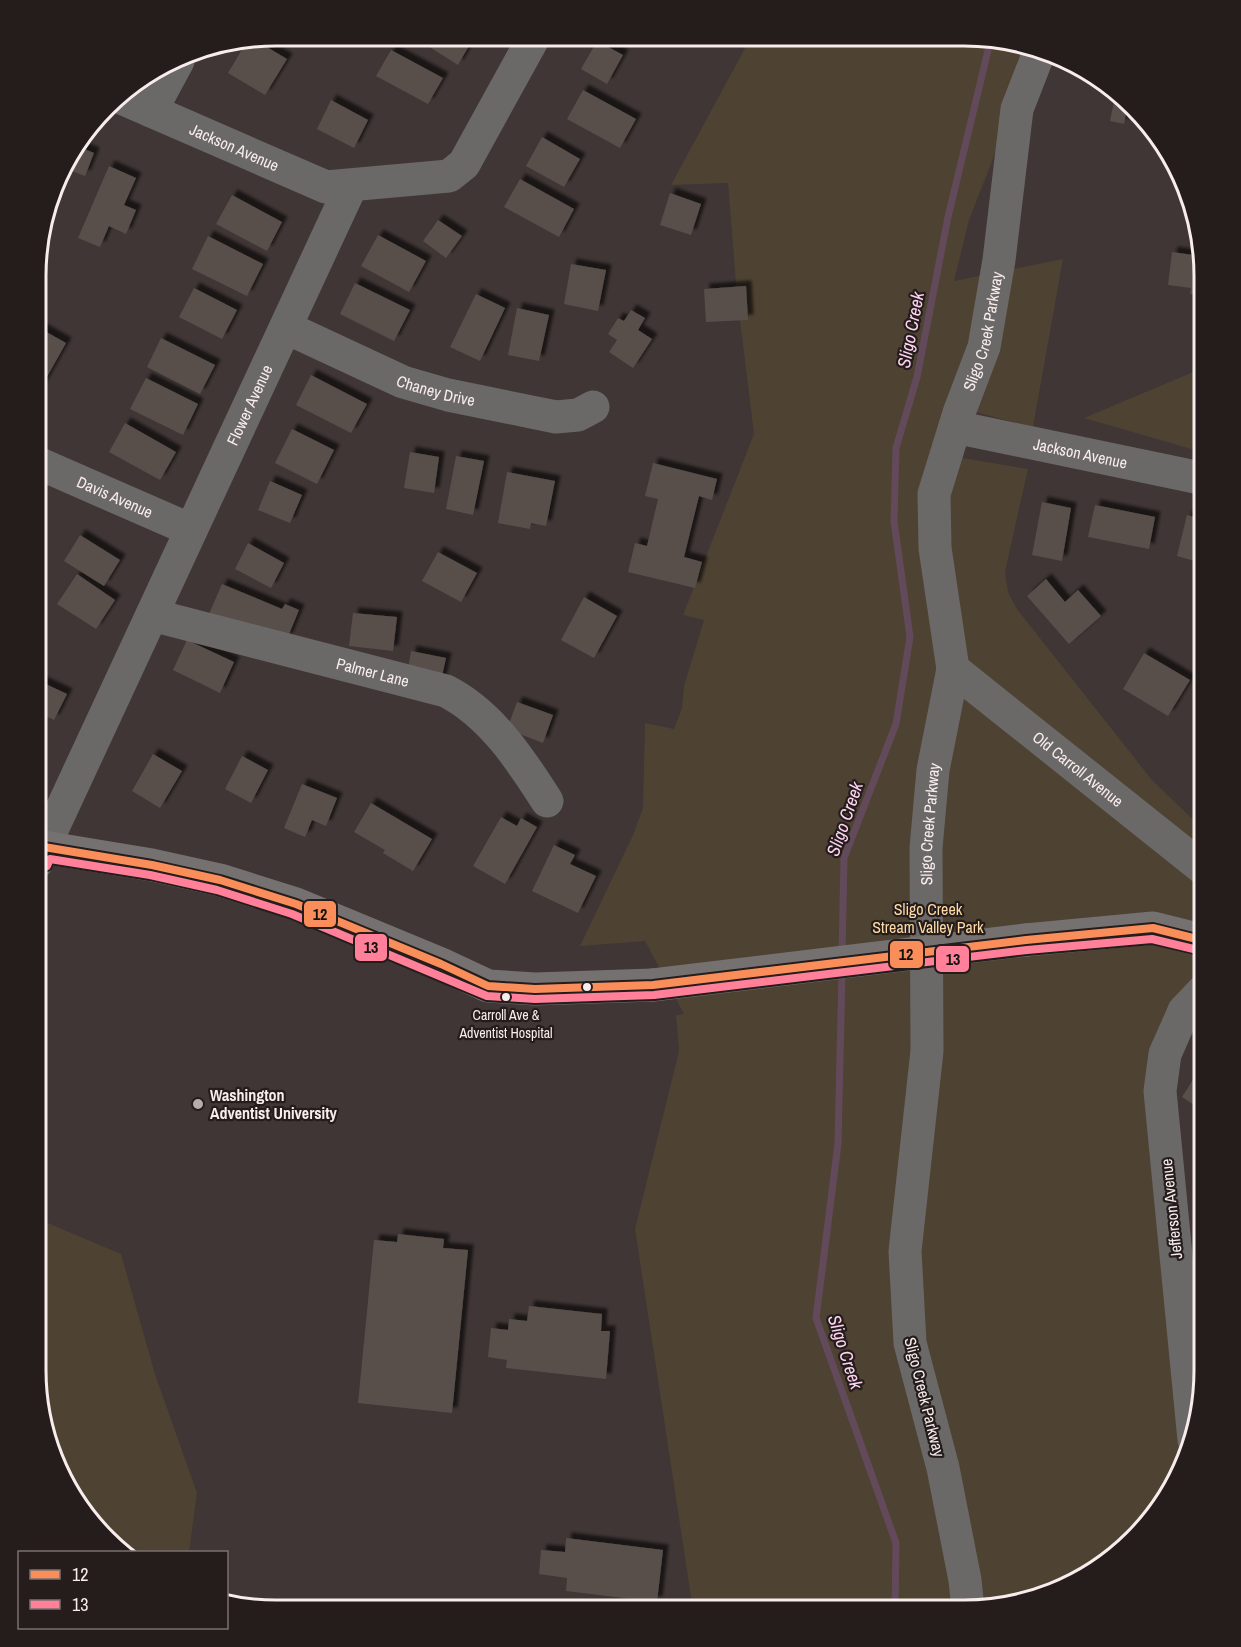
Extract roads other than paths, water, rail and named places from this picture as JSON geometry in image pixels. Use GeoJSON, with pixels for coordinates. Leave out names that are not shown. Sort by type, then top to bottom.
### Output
{"type":"FeatureCollection","features":[{"type":"Feature","properties":{"kind":"main road"},"geometry":{"type":"LineString","coordinates":[[46,853],[152,866],[220,880],[296,904],[488,986],[535,989],[653,985],[1026,940],[1153,928],[1194,937]]}},
{"type":"Feature","properties":{"kind":"street"},"geometry":{"type":"LineString","coordinates":[[351,186],[449,176],[464,164],[529,46]]}},
{"type":"Feature","properties":{"kind":"street","name":"Sligo Creek Parkway"},"geometry":{"type":"LineString","coordinates":[[967,1600],[943,1468],[910,1343],[905,1251],[927,1051],[926,848],[933,770],[953,669],[935,548],[934,494],[984,347],[999,260],[1017,109],[1038,59]]}},
{"type":"Feature","properties":{"kind":"street"},"geometry":{"type":"LineString","coordinates":[[151,111],[172,71]]}},
{"type":"Feature","properties":{"kind":"street","name":"Jackson Avenue"},"geometry":{"type":"LineString","coordinates":[[128,101],[326,187],[351,186]]}},
{"type":"Feature","properties":{"kind":"street","name":"Flower Avenue"},"geometry":{"type":"LineString","coordinates":[[46,837],[287,328],[351,186]]}},
{"type":"Feature","properties":{"kind":"street","name":"Chaney Drive"},"geometry":{"type":"LineString","coordinates":[[287,328],[403,382],[448,395],[556,417],[578,415],[593,407]]}},
{"type":"Feature","properties":{"kind":"street","name":"Jackson Avenue"},"geometry":{"type":"LineString","coordinates":[[955,427],[1194,477]]}},
{"type":"Feature","properties":{"kind":"street","name":"Davis Avenue"},"geometry":{"type":"LineString","coordinates":[[46,467],[191,530]]}},
{"type":"Feature","properties":{"kind":"street","name":"Palmer Lane"},"geometry":{"type":"LineString","coordinates":[[152,615],[446,691],[477,711],[530,774],[547,801]]}},
{"type":"Feature","properties":{"kind":"street","name":"Old Carroll Avenue"},"geometry":{"type":"LineString","coordinates":[[953,669],[1194,861]]}},
{"type":"Feature","properties":{"kind":"street","name":"Jefferson Avenue"},"geometry":{"type":"LineString","coordinates":[[1191,1410],[1160,1091],[1165,1054],[1184,1011],[1194,1001]]}},
{"type":"Feature","properties":{"kind":"waterway","name":"Sligo Creek"},"geometry":{"type":"LineString","coordinates":[[842,955],[844,858],[896,724],[910,637],[894,521],[896,448],[917,377],[948,217],[989,48]]}},
{"type":"Feature","properties":{"kind":"waterway","name":"Sligo Creek"},"geometry":{"type":"LineString","coordinates":[[842,972],[838,1144],[816,1318],[896,1543],[895,1600]]}},
{"type":"Feature","properties":{"kind":"place","name":"Carroll Ave & Adventist Hospital"},"geometry":{"type":"Point","coordinates":[506,997]}},
{"type":"Feature","properties":{"kind":"place","name":"Washington Adventist University"},"geometry":{"type":"Point","coordinates":[198,1104]}},
{"type":"Feature","properties":{"kind":"park label","name":"Sligo Creek Stream Valley Park"},"geometry":{"type":"Point","coordinates":[928,918]}}]}
